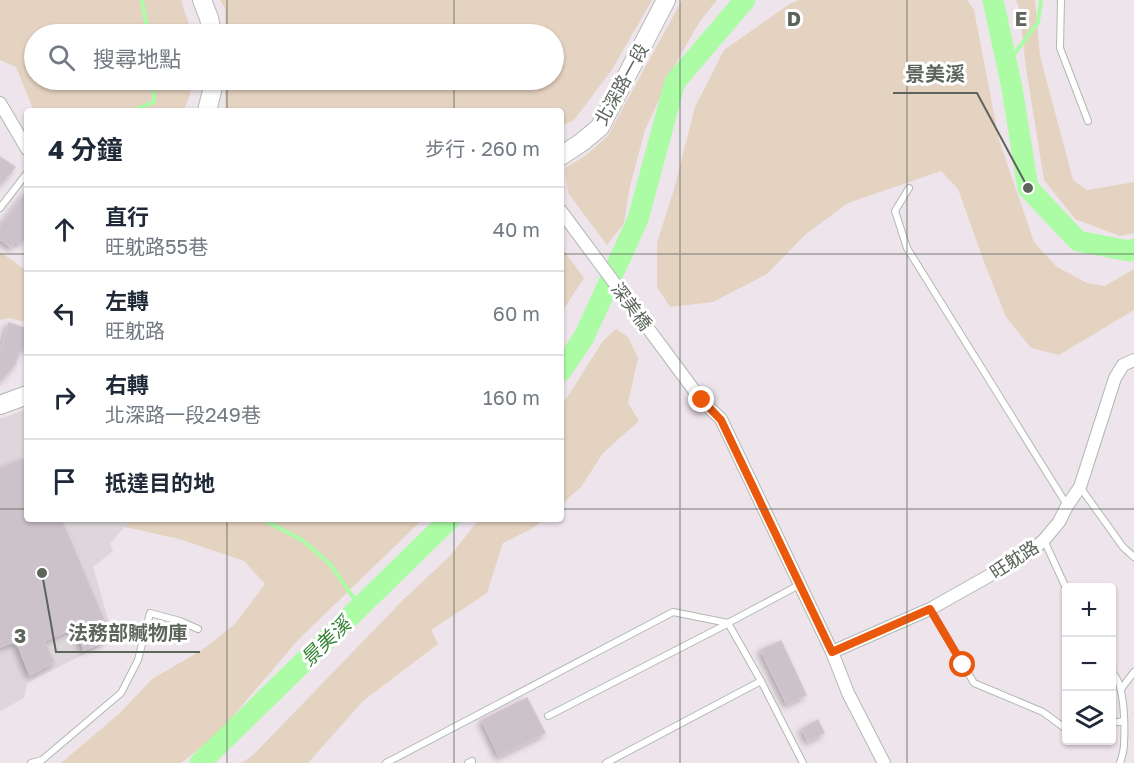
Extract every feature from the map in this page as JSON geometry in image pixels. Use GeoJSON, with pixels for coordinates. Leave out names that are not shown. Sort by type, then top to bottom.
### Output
{"type":"FeatureCollection","features":[{"type":"Feature","properties":{"kind":"main road"},"geometry":{"type":"LineString","coordinates":[[202,0],[210,24]]}},
{"type":"Feature","properties":{"kind":"main road","name":"北深路一段"},"geometry":{"type":"LineString","coordinates":[[564,154],[600,127],[666,0]]}},
{"type":"Feature","properties":{"kind":"main road"},"geometry":{"type":"LineString","coordinates":[[208,108],[212,90]]}},
{"type":"Feature","properties":{"kind":"main road"},"geometry":{"type":"LineString","coordinates":[[0,405],[24,393]]}},
{"type":"Feature","properties":{"kind":"street"},"geometry":{"type":"LineString","coordinates":[[0,103],[24,144]]}},
{"type":"Feature","properties":{"kind":"street","name":"深美橋"},"geometry":{"type":"LineString","coordinates":[[564,215],[702,400],[721,420],[832,652],[848,693],[884,763]]}},
{"type":"Feature","properties":{"kind":"street","name":"旺躭路"},"geometry":{"type":"LineString","coordinates":[[832,652],[930,609],[1026,555],[1044,540],[1059,522],[1080,487],[1115,378],[1123,365],[1134,360]]}},
{"type":"Feature","properties":{"kind":"lane"},"geometry":{"type":"LineString","coordinates":[[1061,0],[1060,48],[1088,122]]}},
{"type":"Feature","properties":{"kind":"lane"},"geometry":{"type":"LineString","coordinates":[[0,208],[24,177]]}},
{"type":"Feature","properties":{"kind":"lane"},"geometry":{"type":"LineString","coordinates":[[909,188],[895,211],[907,248],[1067,506]]}},
{"type":"Feature","properties":{"kind":"lane"},"geometry":{"type":"LineString","coordinates":[[1080,487],[1123,546],[1134,557]]}},
{"type":"Feature","properties":{"kind":"lane"},"geometry":{"type":"LineString","coordinates":[[1044,540],[1064,583]]}},
{"type":"Feature","properties":{"kind":"lane"},"geometry":{"type":"LineString","coordinates":[[548,716],[799,585]]}},
{"type":"Feature","properties":{"kind":"lane"},"geometry":{"type":"LineString","coordinates":[[930,609],[974,683],[1042,712],[1062,726]]}},
{"type":"Feature","properties":{"kind":"lane"},"geometry":{"type":"LineString","coordinates":[[386,763],[673,612],[728,623],[803,763]]}},
{"type":"Feature","properties":{"kind":"lane"},"geometry":{"type":"LineString","coordinates":[[31,763],[42,760],[121,693],[138,660],[150,613],[180,621],[198,629]]}},
{"type":"Feature","properties":{"kind":"lane"},"geometry":{"type":"LineString","coordinates":[[1120,689],[1134,672]]}},
{"type":"Feature","properties":{"kind":"lane"},"geometry":{"type":"LineString","coordinates":[[1116,676],[1124,721],[1124,746],[1120,763]]}},
{"type":"Feature","properties":{"kind":"lane"},"geometry":{"type":"LineString","coordinates":[[606,763],[761,681]]}},
{"type":"Feature","properties":{"kind":"lane"},"geometry":{"type":"LineString","coordinates":[[1116,722],[1124,721]]}},
{"type":"Feature","properties":{"kind":"shaded area"},"geometry":{"type":"Polygon","coordinates":[[[0,0],[181,0],[189,24],[24,24],[24,87],[16,67],[0,60],[0,0]]]}},
{"type":"Feature","properties":{"kind":"shaded area"},"geometry":{"type":"Polygon","coordinates":[[[220,0],[652,0],[611,71],[574,120],[564,125],[564,108],[225,108],[225,90],[564,90],[564,24],[225,24],[225,8],[220,0]]]}},
{"type":"Feature","properties":{"kind":"shaded area"},"geometry":{"type":"Polygon","coordinates":[[[682,0],[717,0],[700,21],[677,61],[645,130],[630,186],[624,223],[607,245],[568,193],[565,168],[585,156],[607,137],[682,0]]]}},
{"type":"Feature","properties":{"kind":"shaded area"},"geometry":{"type":"Polygon","coordinates":[[[799,0],[967,0],[974,10],[999,140],[1034,242],[1057,267],[1087,283],[1105,286],[1134,269],[1134,310],[1059,355],[1031,348],[1006,317],[958,189],[941,171],[848,203],[806,234],[767,274],[713,302],[670,307],[657,287],[657,243],[674,189],[695,107],[724,50],[791,3],[799,0]]]}},
{"type":"Feature","properties":{"kind":"shaded area"},"geometry":{"type":"Polygon","coordinates":[[[1016,0],[1035,0],[1040,56],[1073,180],[1087,190],[1134,182],[1134,233],[1120,236],[1075,219],[1044,180],[1019,7],[1016,0]]]}},
{"type":"Feature","properties":{"kind":"shaded area"},"geometry":{"type":"Polygon","coordinates":[[[25,90],[190,90],[184,108],[33,108],[25,90]]]}},
{"type":"Feature","properties":{"kind":"shaded area"},"geometry":{"type":"Polygon","coordinates":[[[564,251],[584,278],[564,308],[564,251]]]}},
{"type":"Feature","properties":{"kind":"shaded area"},"geometry":{"type":"Polygon","coordinates":[[[0,252],[24,269],[24,322],[9,318],[0,320],[0,252]]]}},
{"type":"Feature","properties":{"kind":"shaded area"},"geometry":{"type":"Polygon","coordinates":[[[616,329],[628,337],[638,358],[628,403],[639,421],[603,453],[581,487],[564,502],[564,402],[603,341],[616,329]]]}},
{"type":"Feature","properties":{"kind":"shaded area"},"geometry":{"type":"Polygon","coordinates":[[[24,410],[24,522],[128,522],[110,544],[113,551],[93,567],[111,629],[104,644],[27,683],[24,698],[0,711],[0,419],[24,410]]]}},
{"type":"Feature","properties":{"kind":"shaded area"},"geometry":{"type":"Polygon","coordinates":[[[129,522],[420,522],[297,641],[216,736],[181,763],[61,763],[120,713],[152,679],[202,650],[235,624],[265,584],[244,561],[179,539],[125,527],[129,522]]]}},
{"type":"Feature","properties":{"kind":"shaded area"},"geometry":{"type":"Polygon","coordinates":[[[477,522],[540,522],[503,543],[487,593],[431,630],[438,644],[363,701],[308,763],[242,763],[254,754],[404,599],[451,555],[477,522]]]}},
{"type":"Feature","properties":{"kind":"building"},"geometry":{"type":"Polygon","coordinates":[[[0,157],[15,167],[0,185],[0,157]]]}},
{"type":"Feature","properties":{"kind":"building"},"geometry":{"type":"Polygon","coordinates":[[[24,195],[24,240],[20,243],[15,241],[11,247],[0,239],[0,227],[24,195]]]}},
{"type":"Feature","properties":{"kind":"building"},"geometry":{"type":"Polygon","coordinates":[[[9,323],[24,328],[24,348],[21,347],[15,364],[0,381],[0,353],[9,323]]]}},
{"type":"Feature","properties":{"kind":"building"},"geometry":{"type":"Polygon","coordinates":[[[24,459],[24,522],[62,522],[109,632],[103,643],[84,650],[75,628],[44,641],[54,662],[30,675],[16,641],[0,647],[0,469],[24,459]]]}},
{"type":"Feature","properties":{"kind":"building"},"geometry":{"type":"Polygon","coordinates":[[[781,641],[806,695],[787,704],[761,650],[781,641]]]}},
{"type":"Feature","properties":{"kind":"building"},"geometry":{"type":"Polygon","coordinates":[[[527,698],[545,733],[499,756],[482,720],[527,698]]]}},
{"type":"Feature","properties":{"kind":"building"},"geometry":{"type":"Polygon","coordinates":[[[818,720],[824,733],[808,741],[802,729],[818,720]]]}},
{"type":"Feature","properties":{"kind":"waterway"},"geometry":{"type":"LineString","coordinates":[[142,0],[146,24]]}},
{"type":"Feature","properties":{"kind":"waterway","name":"景美溪"},"geometry":{"type":"LineString","coordinates":[[564,367],[584,337],[638,219],[675,82],[745,0]]}},
{"type":"Feature","properties":{"kind":"waterway","name":"景美溪"},"geometry":{"type":"LineString","coordinates":[[993,0],[1012,88],[1028,188],[1078,241],[1129,251],[1134,249]]}},
{"type":"Feature","properties":{"kind":"waterway"},"geometry":{"type":"LineString","coordinates":[[1007,64],[1038,22],[1041,0]]}},
{"type":"Feature","properties":{"kind":"waterway"},"geometry":{"type":"LineString","coordinates":[[139,108],[154,102],[153,90]]}},
{"type":"Feature","properties":{"kind":"waterway"},"geometry":{"type":"LineString","coordinates":[[268,522],[302,540],[330,564],[360,607]]}},
{"type":"Feature","properties":{"kind":"waterway","name":"景美溪"},"geometry":{"type":"LineString","coordinates":[[200,763],[447,522]]}},
{"type":"Feature","properties":{"kind":"place","name":"景美溪"},"geometry":{"type":"Point","coordinates":[1028,188]}},
{"type":"Feature","properties":{"kind":"place","name":"法務部贓物庫"},"geometry":{"type":"Point","coordinates":[42,573]}},
{"type":"Feature","properties":{"kind":"route"},"geometry":{"type":"LineString","coordinates":[[702,400],[721,420],[832,652],[930,609],[963,665]]}}]}
